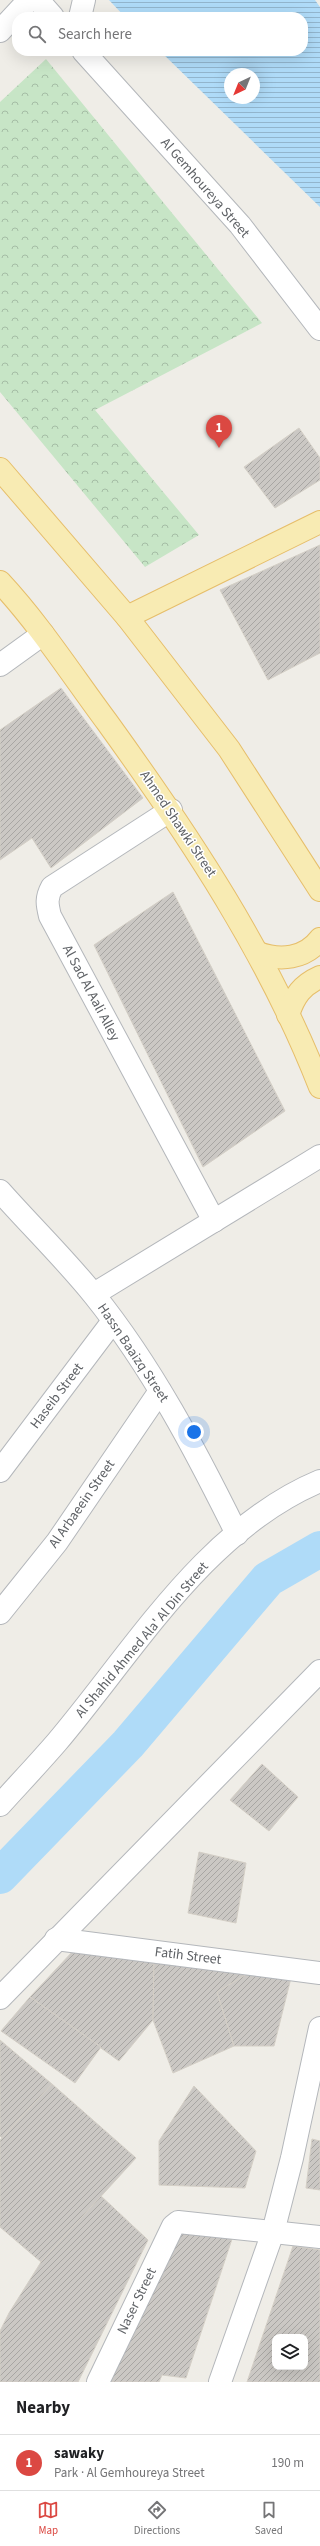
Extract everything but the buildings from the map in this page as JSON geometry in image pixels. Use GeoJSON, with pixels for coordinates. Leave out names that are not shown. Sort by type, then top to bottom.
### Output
{"type":"FeatureCollection","features":[{"type":"Feature","properties":{"kind":"main road"},"geometry":{"type":"LineString","coordinates":[[0,469],[127,617],[229,749],[320,890]]}},
{"type":"Feature","properties":{"kind":"main road"},"geometry":{"type":"LineString","coordinates":[[127,617],[320,522]]}},
{"type":"Feature","properties":{"kind":"main road","name":"Ahmed Shawki Street"},"geometry":{"type":"LineString","coordinates":[[0,582],[43,634],[171,810],[216,880],[258,953],[320,1087]]}},
{"type":"Feature","properties":{"kind":"main road"},"geometry":{"type":"LineString","coordinates":[[258,953],[270,957],[295,956],[308,950],[320,939]]}},
{"type":"Feature","properties":{"kind":"main road"},"geometry":{"type":"LineString","coordinates":[[288,1015],[292,1002],[300,990],[320,977]]}},
{"type":"Feature","properties":{"kind":"street"},"geometry":{"type":"LineString","coordinates":[[18,12],[30,0]]}},
{"type":"Feature","properties":{"kind":"street"},"geometry":{"type":"LineString","coordinates":[[38,0],[49,12]]}},
{"type":"Feature","properties":{"kind":"street"},"geometry":{"type":"LineString","coordinates":[[81,12],[84,0]]}},
{"type":"Feature","properties":{"kind":"street"},"geometry":{"type":"LineString","coordinates":[[0,31],[12,19]]}},
{"type":"Feature","properties":{"kind":"street","name":"Al Gemhoureya Street"},"geometry":{"type":"LineString","coordinates":[[89,56],[240,225],[320,329]]}},
{"type":"Feature","properties":{"kind":"street"},"geometry":{"type":"LineString","coordinates":[[0,664],[43,634]]}},
{"type":"Feature","properties":{"kind":"street","name":"Al Sad Al Aali Alley"},"geometry":{"type":"LineString","coordinates":[[171,810],[52,887],[47,896],[47,906],[50,916],[214,1221]]}},
{"type":"Feature","properties":{"kind":"street"},"geometry":{"type":"LineString","coordinates":[[94,1294],[320,1156]]}},
{"type":"Feature","properties":{"kind":"street","name":"Hassn Baaizq Street"},"geometry":{"type":"LineString","coordinates":[[0,1192],[94,1294],[113,1321],[160,1391],[201,1461],[237,1534]]}},
{"type":"Feature","properties":{"kind":"street","name":"Haseib Street"},"geometry":{"type":"LineString","coordinates":[[1,1467],[113,1321]]}},
{"type":"Feature","properties":{"kind":"street","name":"Al Arbaeein Street"},"geometry":{"type":"LineString","coordinates":[[0,1613],[57,1542],[160,1391]]}},
{"type":"Feature","properties":{"kind":"street","name":"Al Shahid Ahmed Ala' Al Din Street"},"geometry":{"type":"LineString","coordinates":[[0,1805],[57,1742],[194,1573],[237,1534],[269,1509],[302,1489],[320,1481]]}},
{"type":"Feature","properties":{"kind":"street"},"geometry":{"type":"LineString","coordinates":[[0,1998],[56,1939],[320,1671]]}},
{"type":"Feature","properties":{"kind":"street","name":"Fatih Street"},"geometry":{"type":"LineString","coordinates":[[56,1939],[320,1973]]}},
{"type":"Feature","properties":{"kind":"street"},"geometry":{"type":"LineString","coordinates":[[220,2382],[273,2232],[292,2158],[320,2028]]}},
{"type":"Feature","properties":{"kind":"street","name":"Naser Street"},"geometry":{"type":"LineString","coordinates":[[98,2382],[173,2226],[178,2222],[273,2232]]}},
{"type":"Feature","properties":{"kind":"street"},"geometry":{"type":"LineString","coordinates":[[273,2232],[320,2237]]}},
{"type":"Feature","properties":{"kind":"green space"},"geometry":{"type":"Polygon","coordinates":[[[46,59],[262,323],[95,410],[199,535],[145,567],[0,392],[0,102],[46,59]]]}},
{"type":"Feature","properties":{"kind":"water"},"geometry":{"type":"Polygon","coordinates":[[[109,0],[315,0],[320,7],[320,207],[165,56],[308,56],[308,12],[120,12],[109,0]]]}},
{"type":"Feature","properties":{"kind":"waterway"},"geometry":{"type":"LineString","coordinates":[[0,1876],[128,1744],[268,1579],[320,1549]]}},
{"type":"Feature","properties":{"kind":"place","name":"sawaky"},"geometry":{"type":"Point","coordinates":[219,448]}}]}
